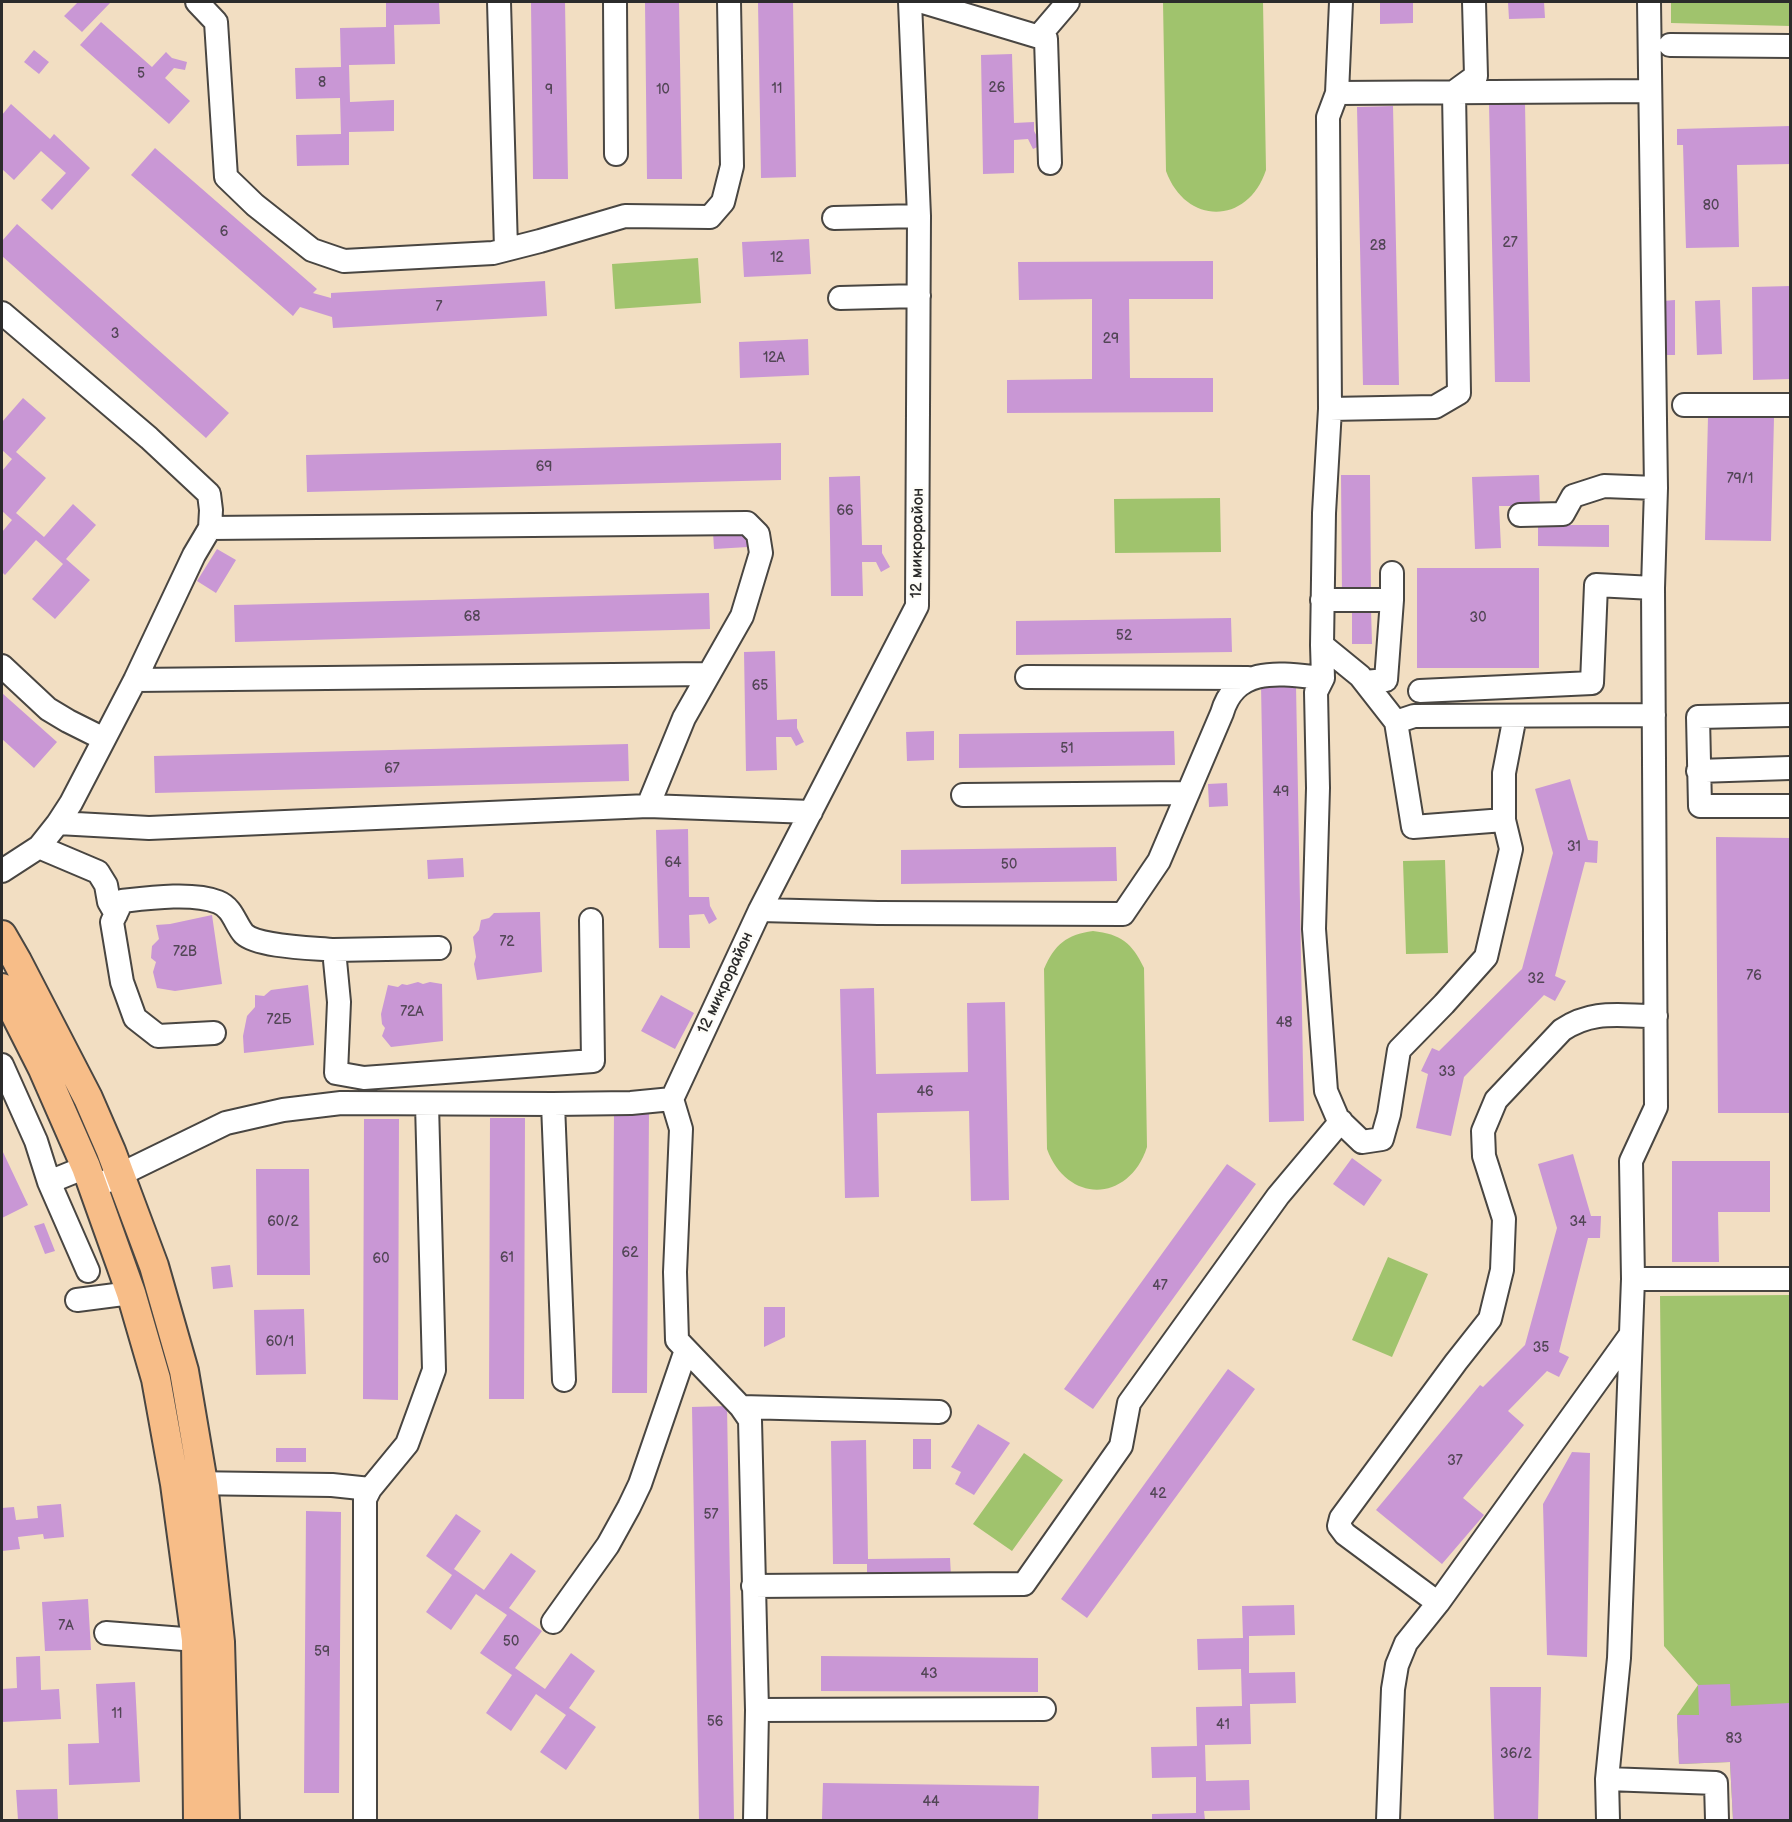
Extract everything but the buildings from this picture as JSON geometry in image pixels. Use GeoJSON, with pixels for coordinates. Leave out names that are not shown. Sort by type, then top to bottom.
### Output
{"type":"FeatureCollection","features":[{"type":"Feature","properties":{"kind":"main road"},"geometry":{"type":"LineString","coordinates":[[2,935],[88,1098],[121,1176],[154,1266],[184,1371],[189,1483],[208,1641],[225,1821]]}},
{"type":"Feature","properties":{"kind":"main road"},"geometry":{"type":"LineString","coordinates":[[2,988],[58,1101],[90,1177],[131,1293],[189,1483]]}},
{"type":"Feature","properties":{"kind":"main road"},"geometry":{"type":"LineString","coordinates":[[198,1821],[208,1641]]}},
{"type":"Feature","properties":{"kind":"street"},"geometry":{"type":"LineString","coordinates":[[199,2],[216,22],[226,177],[255,205],[312,250],[344,261],[493,253],[625,216],[710,218],[723,202],[732,166],[729,2]]}},
{"type":"Feature","properties":{"kind":"street"},"geometry":{"type":"LineString","coordinates":[[499,2],[506,249]]}},
{"type":"Feature","properties":{"kind":"street"},"geometry":{"type":"LineString","coordinates":[[615,2],[616,154]]}},
{"type":"Feature","properties":{"kind":"street","name":"12 микрорайон"},"geometry":{"type":"LineString","coordinates":[[672,1099],[760,910],[917,606],[919,216],[910,2]]}},
{"type":"Feature","properties":{"kind":"street"},"geometry":{"type":"LineString","coordinates":[[923,2],[1046,39],[1050,163]]}},
{"type":"Feature","properties":{"kind":"street"},"geometry":{"type":"LineString","coordinates":[[1039,36],[1068,2]]}},
{"type":"Feature","properties":{"kind":"street"},"geometry":{"type":"LineString","coordinates":[[1341,2],[1337,93],[1328,117],[1330,409],[1324,513],[1323,678],[1316,692],[1318,788],[1314,929],[1326,1090],[1341,1121],[1362,1142],[1382,1139],[1389,1113],[1399,1050],[1444,1004],[1485,957],[1511,849],[1504,820],[1504,773],[1515,716]]}},
{"type":"Feature","properties":{"kind":"street"},"geometry":{"type":"LineString","coordinates":[[1454,92],[1476,76],[1474,2]]}},
{"type":"Feature","properties":{"kind":"street"},"geometry":{"type":"LineString","coordinates":[[1608,1821],[1607,1779],[1619,1658],[1629,1337],[1633,1279],[1631,1161],[1656,1107],[1653,588],[1656,488],[1649,2]]}},
{"type":"Feature","properties":{"kind":"street"},"geometry":{"type":"LineString","coordinates":[[1670,45],[1791,46]]}},
{"type":"Feature","properties":{"kind":"street"},"geometry":{"type":"LineString","coordinates":[[1337,93],[1650,91]]}},
{"type":"Feature","properties":{"kind":"street"},"geometry":{"type":"LineString","coordinates":[[1330,409],[1435,407],[1459,393],[1454,92]]}},
{"type":"Feature","properties":{"kind":"street"},"geometry":{"type":"LineString","coordinates":[[834,218],[919,216]]}},
{"type":"Feature","properties":{"kind":"street"},"geometry":{"type":"LineString","coordinates":[[840,298],[919,296]]}},
{"type":"Feature","properties":{"kind":"street"},"geometry":{"type":"LineString","coordinates":[[2,313],[149,438],[208,494],[211,510],[210,528],[194,555],[135,680],[58,823],[39,847],[2,871]]}},
{"type":"Feature","properties":{"kind":"street"},"geometry":{"type":"LineString","coordinates":[[1684,405],[1791,405]]}},
{"type":"Feature","properties":{"kind":"street"},"geometry":{"type":"LineString","coordinates":[[1520,515],[1563,513],[1574,496],[1604,486],[1656,488]]}},
{"type":"Feature","properties":{"kind":"street"},"geometry":{"type":"LineString","coordinates":[[210,528],[747,523],[758,534],[761,553],[742,616],[684,718],[648,806]]}},
{"type":"Feature","properties":{"kind":"street"},"geometry":{"type":"LineString","coordinates":[[1365,681],[1386,680],[1392,573]]}},
{"type":"Feature","properties":{"kind":"street"},"geometry":{"type":"LineString","coordinates":[[1420,691],[1592,683],[1596,585],[1653,588]]}},
{"type":"Feature","properties":{"kind":"street"},"geometry":{"type":"LineString","coordinates":[[1322,600],[1392,600]]}},
{"type":"Feature","properties":{"kind":"street"},"geometry":{"type":"LineString","coordinates":[[1322,645],[1365,681],[1396,722],[1413,827],[1504,820]]}},
{"type":"Feature","properties":{"kind":"street"},"geometry":{"type":"LineString","coordinates":[[2,666],[48,709],[104,739]]}},
{"type":"Feature","properties":{"kind":"street"},"geometry":{"type":"LineString","coordinates":[[135,680],[708,674]]}},
{"type":"Feature","properties":{"kind":"street"},"geometry":{"type":"LineString","coordinates":[[1027,677],[1248,678],[1279,674],[1323,678]]}},
{"type":"Feature","properties":{"kind":"street"},"geometry":{"type":"LineString","coordinates":[[760,910],[878,914],[1123,914],[1159,861],[1222,713],[1227,696],[1248,678]]}},
{"type":"Feature","properties":{"kind":"street"},"geometry":{"type":"LineString","coordinates":[[1396,722],[1414,716],[1654,715]]}},
{"type":"Feature","properties":{"kind":"street"},"geometry":{"type":"LineString","coordinates":[[1791,716],[1698,717],[1700,806],[1791,806]]}},
{"type":"Feature","properties":{"kind":"street"},"geometry":{"type":"LineString","coordinates":[[1698,771],[1791,768]]}},
{"type":"Feature","properties":{"kind":"street"},"geometry":{"type":"LineString","coordinates":[[963,795],[1188,793]]}},
{"type":"Feature","properties":{"kind":"street"},"geometry":{"type":"LineString","coordinates":[[58,823],[149,828],[648,806],[811,812]]}},
{"type":"Feature","properties":{"kind":"street"},"geometry":{"type":"LineString","coordinates":[[39,847],[98,872],[106,885],[109,902],[116,914]]}},
{"type":"Feature","properties":{"kind":"street"},"geometry":{"type":"LineString","coordinates":[[214,1033],[158,1036],[135,1018],[122,982],[112,922],[122,901],[174,896],[219,902],[232,913],[245,934],[266,944],[334,950],[439,948]]}},
{"type":"Feature","properties":{"kind":"street"},"geometry":{"type":"LineString","coordinates":[[334,950],[339,1002],[336,1073],[364,1078],[593,1061],[591,920]]}},
{"type":"Feature","properties":{"kind":"street"},"geometry":{"type":"LineString","coordinates":[[1438,1603],[1345,1534],[1339,1526],[1341,1518],[1490,1319],[1502,1270],[1504,1219],[1484,1156],[1483,1131],[1496,1100],[1562,1030],[1575,1021],[1592,1016],[1656,1016]]}},
{"type":"Feature","properties":{"kind":"street"},"geometry":{"type":"LineString","coordinates":[[2,1065],[36,1141],[49,1182],[88,1271]]}},
{"type":"Feature","properties":{"kind":"street"},"geometry":{"type":"LineString","coordinates":[[49,1182],[121,1176],[226,1123],[283,1110],[341,1103],[553,1104],[631,1103],[672,1099],[681,1129],[675,1272],[676,1340],[741,1407],[750,1420],[757,1710],[755,1821]]}},
{"type":"Feature","properties":{"kind":"street"},"geometry":{"type":"LineString","coordinates":[[24,1114],[58,1101]]}},
{"type":"Feature","properties":{"kind":"street"},"geometry":{"type":"LineString","coordinates":[[365,1821],[365,1499],[370,1489],[407,1444],[434,1370],[427,1104]]}},
{"type":"Feature","properties":{"kind":"street"},"geometry":{"type":"LineString","coordinates":[[553,1104],[564,1380]]}},
{"type":"Feature","properties":{"kind":"street"},"geometry":{"type":"LineString","coordinates":[[753,1586],[1024,1584],[1121,1446],[1129,1403],[1278,1196],[1341,1121]]}},
{"type":"Feature","properties":{"kind":"street"},"geometry":{"type":"LineString","coordinates":[[1633,1279],[1791,1279]]}},
{"type":"Feature","properties":{"kind":"street"},"geometry":{"type":"LineString","coordinates":[[77,1300],[131,1293]]}},
{"type":"Feature","properties":{"kind":"street"},"geometry":{"type":"LineString","coordinates":[[1388,1821],[1394,1689],[1397,1665],[1406,1643],[1438,1603],[1629,1337]]}},
{"type":"Feature","properties":{"kind":"street"},"geometry":{"type":"LineString","coordinates":[[553,1622],[608,1545],[636,1491],[686,1350]]}},
{"type":"Feature","properties":{"kind":"street"},"geometry":{"type":"LineString","coordinates":[[741,1407],[939,1412]]}},
{"type":"Feature","properties":{"kind":"street"},"geometry":{"type":"LineString","coordinates":[[189,1483],[332,1485],[370,1489]]}},
{"type":"Feature","properties":{"kind":"street"},"geometry":{"type":"LineString","coordinates":[[106,1633],[208,1641]]}},
{"type":"Feature","properties":{"kind":"street"},"geometry":{"type":"LineString","coordinates":[[757,1710],[1044,1709]]}},
{"type":"Feature","properties":{"kind":"street"},"geometry":{"type":"LineString","coordinates":[[1607,1779],[1716,1783],[1717,1821]]}},
{"type":"Feature","properties":{"kind":"green space"},"geometry":{"type":"Polygon","coordinates":[[[1163,2],[1263,2],[1266,170],[1257,188],[1246,201],[1232,209],[1217,212],[1202,209],[1188,202],[1175,189],[1166,171],[1163,2]]]}},
{"type":"Feature","properties":{"kind":"green space"},"geometry":{"type":"Polygon","coordinates":[[[1671,2],[1790,2],[1790,26],[1671,23],[1671,2]]]}},
{"type":"Feature","properties":{"kind":"green space"},"geometry":{"type":"Polygon","coordinates":[[[698,258],[701,303],[615,309],[612,264],[698,258]]]}},
{"type":"Feature","properties":{"kind":"green space"},"geometry":{"type":"Polygon","coordinates":[[[1220,498],[1221,552],[1115,553],[1114,499],[1220,498]]]}},
{"type":"Feature","properties":{"kind":"green space"},"geometry":{"type":"Polygon","coordinates":[[[1445,860],[1448,953],[1406,954],[1403,861],[1445,860]]]}},
{"type":"Feature","properties":{"kind":"green space"},"geometry":{"type":"Polygon","coordinates":[[[1093,931],[1103,932],[1124,941],[1135,952],[1144,968],[1147,1147],[1138,1165],[1127,1179],[1113,1187],[1098,1190],[1083,1187],[1069,1180],[1056,1167],[1047,1149],[1044,969],[1052,953],[1062,942],[1076,935],[1093,931]]]}},
{"type":"Feature","properties":{"kind":"green space"},"geometry":{"type":"Polygon","coordinates":[[[1388,1257],[1428,1274],[1392,1357],[1352,1340],[1388,1257]]]}},
{"type":"Feature","properties":{"kind":"green space"},"geometry":{"type":"Polygon","coordinates":[[[1790,1295],[1790,1820],[1733,1820],[1730,1762],[1679,1764],[1677,1715],[1698,1685],[1664,1646],[1660,1296],[1790,1295]]]}},
{"type":"Feature","properties":{"kind":"green space"},"geometry":{"type":"Polygon","coordinates":[[[1024,1453],[1063,1480],[1012,1551],[973,1524],[1024,1453]]]}}]}
